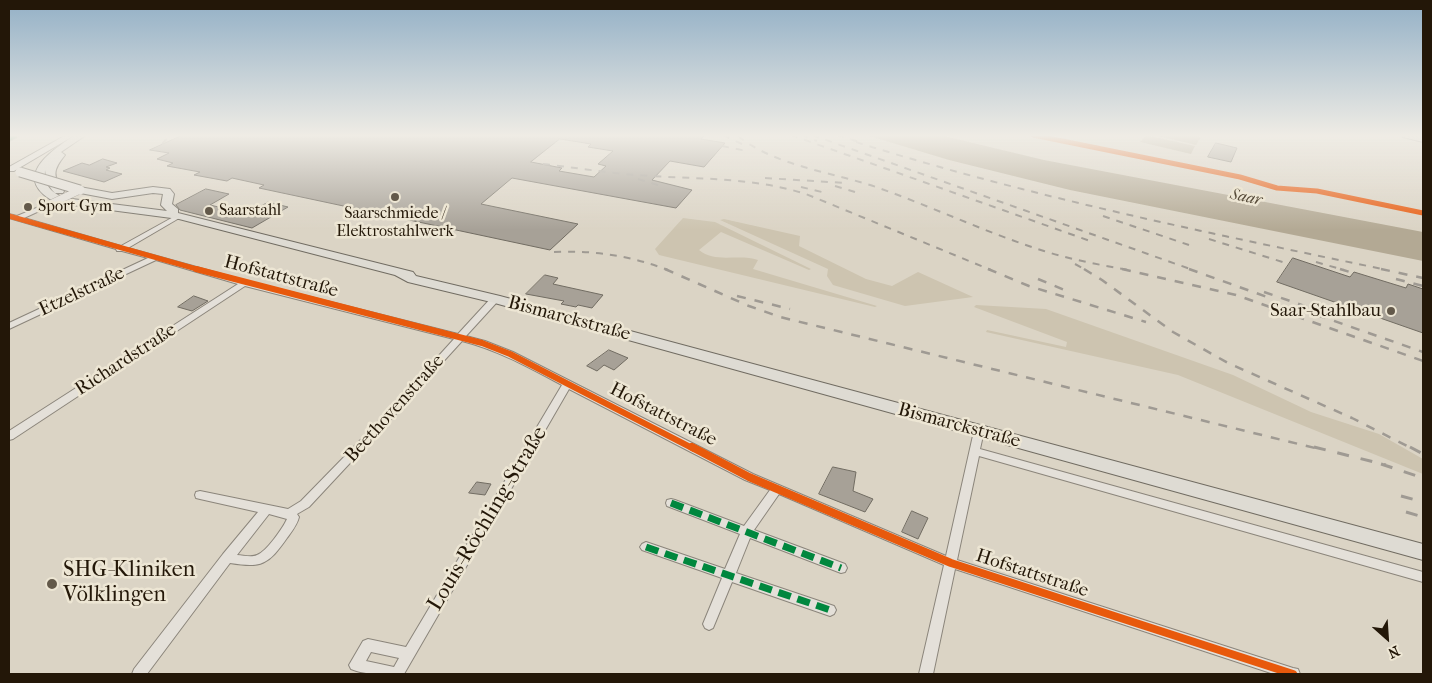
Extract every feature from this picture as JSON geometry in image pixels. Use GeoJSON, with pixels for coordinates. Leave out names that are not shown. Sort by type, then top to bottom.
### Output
{"type":"FeatureCollection","features":[{"type":"Feature","properties":{"kind":"main road"},"geometry":{"type":"LineString","coordinates":[[41,167],[39,174],[41,188],[47,194],[61,201],[148,209]]}},
{"type":"Feature","properties":{"kind":"main road"},"geometry":{"type":"LineString","coordinates":[[52,167],[49,172],[52,185],[64,194],[148,209]]}},
{"type":"Feature","properties":{"kind":"main road"},"geometry":{"type":"LineString","coordinates":[[13,170],[107,196],[160,193],[161,195],[148,209]]}},
{"type":"Feature","properties":{"kind":"main road"},"geometry":{"type":"LineString","coordinates":[[142,193],[153,190],[166,191],[168,194],[166,205],[176,214]]}},
{"type":"Feature","properties":{"kind":"main road"},"geometry":{"type":"LineString","coordinates":[[108,202],[147,203],[152,201],[155,196],[142,193]]}},
{"type":"Feature","properties":{"kind":"main road","name":"Bismarckstraße"},"geometry":{"type":"LineString","coordinates":[[148,209],[176,214],[400,274],[412,279],[495,299],[1423,552]]}},
{"type":"Feature","properties":{"kind":"street"},"geometry":{"type":"LineString","coordinates":[[9,225],[80,190]]}},
{"type":"Feature","properties":{"kind":"street"},"geometry":{"type":"LineString","coordinates":[[120,249],[176,214]]}},
{"type":"Feature","properties":{"kind":"street","name":"Hofstattstraße"},"geometry":{"type":"LineString","coordinates":[[9,216],[244,283],[378,318],[461,336],[510,354],[749,477],[951,563],[1294,674]]}},
{"type":"Feature","properties":{"kind":"street","name":"Etzelstraße"},"geometry":{"type":"LineString","coordinates":[[9,326],[154,258]]}},
{"type":"Feature","properties":{"kind":"street","name":"Richardstraße"},"geometry":{"type":"LineString","coordinates":[[9,436],[244,283]]}},
{"type":"Feature","properties":{"kind":"street","name":"Beethovenstraße"},"geometry":{"type":"LineString","coordinates":[[289,514],[305,504],[349,459],[495,299]]}},
{"type":"Feature","properties":{"kind":"street","name":"Louis-Röchling-Straße"},"geometry":{"type":"LineString","coordinates":[[408,654],[368,645],[356,665],[396,674],[408,654],[568,383]]}},
{"type":"Feature","properties":{"kind":"street"},"geometry":{"type":"LineString","coordinates":[[926,674],[979,431]]}},
{"type":"Feature","properties":{"kind":"street","name":"Bismarckstraße"},"geometry":{"type":"LineString","coordinates":[[975,451],[1423,577]]}},
{"type":"Feature","properties":{"kind":"street"},"geometry":{"type":"LineString","coordinates":[[709,624],[727,575],[746,533],[777,488]]}},
{"type":"Feature","properties":{"kind":"street"},"geometry":{"type":"LineString","coordinates":[[200,495],[289,514],[293,517],[292,522],[265,556],[258,560],[250,561],[228,558]]}},
{"type":"Feature","properties":{"kind":"street"},"geometry":{"type":"LineString","coordinates":[[671,503],[841,568]]}},
{"type":"Feature","properties":{"kind":"street"},"geometry":{"type":"LineString","coordinates":[[140,674],[266,510]]}},
{"type":"Feature","properties":{"kind":"street"},"geometry":{"type":"LineString","coordinates":[[646,547],[830,610]]}},
{"type":"Feature","properties":{"kind":"shaded area"},"geometry":{"type":"Polygon","coordinates":[[[977,167],[1080,167],[1423,232],[1423,261],[1070,190],[977,167]]]}},
{"type":"Feature","properties":{"kind":"shaded area"},"geometry":{"type":"Polygon","coordinates":[[[683,218],[715,222],[811,269],[809,270],[721,232],[699,250],[706,254],[758,260],[753,269],[877,306],[659,255],[655,249],[683,218]]]}},
{"type":"Feature","properties":{"kind":"shaded area"},"geometry":{"type":"Polygon","coordinates":[[[724,219],[800,236],[799,246],[866,279],[892,286],[918,272],[973,297],[905,306],[833,285],[827,276],[828,269],[720,220],[724,219]]]}},
{"type":"Feature","properties":{"kind":"shaded area"},"geometry":{"type":"Polygon","coordinates":[[[976,305],[1046,309],[1233,375],[1311,412],[1379,434],[1423,459],[1423,474],[1178,375],[986,332],[987,330],[1066,347],[1067,342],[974,307],[976,305]]]}},
{"type":"Feature","properties":{"kind":"building"},"geometry":{"type":"Polygon","coordinates":[[[73,167],[106,167],[110,168],[106,170],[122,174],[104,182],[63,171],[73,167]]]}},
{"type":"Feature","properties":{"kind":"building"},"geometry":{"type":"Polygon","coordinates":[[[172,167],[556,167],[562,168],[559,171],[594,177],[605,167],[664,167],[652,180],[692,190],[676,208],[512,178],[481,204],[578,224],[550,250],[259,188],[264,185],[232,178],[227,181],[194,175],[200,172],[172,167]]]}},
{"type":"Feature","properties":{"kind":"building","name":"Saarstahl"},"geometry":{"type":"Polygon","coordinates":[[[206,189],[229,194],[210,205],[248,214],[268,202],[288,207],[252,228],[180,210],[176,205],[206,189]]]}},
{"type":"Feature","properties":{"kind":"building","name":"Saar-Stahlbau"},"geometry":{"type":"Polygon","coordinates":[[[1293,258],[1350,277],[1354,272],[1406,288],[1408,284],[1423,289],[1423,333],[1277,282],[1293,258]]]}},
{"type":"Feature","properties":{"kind":"building"},"geometry":{"type":"Polygon","coordinates":[[[545,275],[558,278],[553,284],[603,295],[592,308],[561,304],[564,301],[526,294],[545,275]]]}},
{"type":"Feature","properties":{"kind":"building"},"geometry":{"type":"Polygon","coordinates":[[[194,296],[208,301],[192,311],[178,307],[194,296]]]}},
{"type":"Feature","properties":{"kind":"building"},"geometry":{"type":"Polygon","coordinates":[[[609,350],[628,358],[614,370],[604,365],[597,371],[587,366],[609,350]]]}},
{"type":"Feature","properties":{"kind":"building"},"geometry":{"type":"Polygon","coordinates":[[[833,467],[856,472],[853,491],[873,499],[865,512],[819,494],[833,467]]]}},
{"type":"Feature","properties":{"kind":"building"},"geometry":{"type":"Polygon","coordinates":[[[477,482],[491,484],[485,495],[469,493],[477,482]]]}},
{"type":"Feature","properties":{"kind":"building"},"geometry":{"type":"Polygon","coordinates":[[[912,511],[928,518],[918,539],[902,532],[912,511]]]}},
{"type":"Feature","properties":{"kind":"railway"},"geometry":{"type":"LineString","coordinates":[[567,167],[637,175],[748,182],[787,189],[806,194],[991,270]]}},
{"type":"Feature","properties":{"kind":"railway"},"geometry":{"type":"LineString","coordinates":[[804,167],[876,187],[1044,251],[1086,262],[1129,270]]}},
{"type":"Feature","properties":{"kind":"railway"},"geometry":{"type":"LineString","coordinates":[[881,167],[1093,242]]}},
{"type":"Feature","properties":{"kind":"railway"},"geometry":{"type":"LineString","coordinates":[[902,167],[1193,270]]}},
{"type":"Feature","properties":{"kind":"railway"},"geometry":{"type":"LineString","coordinates":[[939,167],[1120,213],[1387,270]]}},
{"type":"Feature","properties":{"kind":"railway"},"geometry":{"type":"LineString","coordinates":[[765,178],[845,183]]}},
{"type":"Feature","properties":{"kind":"railway"},"geometry":{"type":"LineString","coordinates":[[638,179],[658,185]]}},
{"type":"Feature","properties":{"kind":"railway"},"geometry":{"type":"LineString","coordinates":[[835,186],[855,192]]}},
{"type":"Feature","properties":{"kind":"railway"},"geometry":{"type":"LineString","coordinates":[[801,187],[822,192]]}},
{"type":"Feature","properties":{"kind":"railway"},"geometry":{"type":"LineString","coordinates":[[1103,216],[1189,245]]}},
{"type":"Feature","properties":{"kind":"railway"},"geometry":{"type":"LineString","coordinates":[[1209,239],[1289,264]]}},
{"type":"Feature","properties":{"kind":"railway"},"geometry":{"type":"LineString","coordinates":[[554,252],[612,255],[665,269]]}},
{"type":"Feature","properties":{"kind":"railway"},"geometry":{"type":"LineString","coordinates":[[1316,262],[1344,270]]}},
{"type":"Feature","properties":{"kind":"railway"},"geometry":{"type":"LineString","coordinates":[[1075,264],[1086,270]]}},
{"type":"Feature","properties":{"kind":"railway"},"geometry":{"type":"LineString","coordinates":[[665,269],[749,306],[780,317],[1319,449]]}},
{"type":"Feature","properties":{"kind":"railway"},"geometry":{"type":"LineString","coordinates":[[988,269],[1029,286],[1146,322]]}},
{"type":"Feature","properties":{"kind":"railway"},"geometry":{"type":"LineString","coordinates":[[1084,269],[1173,332],[1228,363],[1352,418],[1413,449]]}},
{"type":"Feature","properties":{"kind":"railway"},"geometry":{"type":"LineString","coordinates":[[1122,269],[1236,295],[1423,361]]}},
{"type":"Feature","properties":{"kind":"railway"},"geometry":{"type":"LineString","coordinates":[[1189,269],[1270,298]]}},
{"type":"Feature","properties":{"kind":"railway"},"geometry":{"type":"LineString","coordinates":[[1340,269],[1353,273]]}},
{"type":"Feature","properties":{"kind":"railway"},"geometry":{"type":"LineString","coordinates":[[1381,269],[1423,278]]}},
{"type":"Feature","properties":{"kind":"railway"},"geometry":{"type":"LineString","coordinates":[[1038,279],[1067,291]]}},
{"type":"Feature","properties":{"kind":"railway"},"geometry":{"type":"LineString","coordinates":[[1396,279],[1423,286]]}},
{"type":"Feature","properties":{"kind":"railway"},"geometry":{"type":"LineString","coordinates":[[1264,292],[1325,313]]}},
{"type":"Feature","properties":{"kind":"railway"},"geometry":{"type":"LineString","coordinates":[[737,296],[790,309]]}},
{"type":"Feature","properties":{"kind":"railway"},"geometry":{"type":"LineString","coordinates":[[1317,315],[1423,352]]}},
{"type":"Feature","properties":{"kind":"railway"},"geometry":{"type":"LineString","coordinates":[[1314,447],[1386,465]]}},
{"type":"Feature","properties":{"kind":"railway"},"geometry":{"type":"LineString","coordinates":[[1410,447],[1423,454]]}},
{"type":"Feature","properties":{"kind":"railway"},"geometry":{"type":"LineString","coordinates":[[1381,464],[1423,478]]}},
{"type":"Feature","properties":{"kind":"railway"},"geometry":{"type":"LineString","coordinates":[[1401,496],[1423,502]]}},
{"type":"Feature","properties":{"kind":"railway"},"geometry":{"type":"LineString","coordinates":[[1406,512],[1423,517]]}},
{"type":"Feature","properties":{"kind":"marked path"},"geometry":{"type":"LineString","coordinates":[[671,503],[841,568]]}},
{"type":"Feature","properties":{"kind":"marked path"},"geometry":{"type":"LineString","coordinates":[[646,547],[830,610]]}},
{"type":"Feature","properties":{"kind":"cycle path"},"geometry":{"type":"LineString","coordinates":[[1190,167],[1240,177],[1277,188],[1317,191],[1423,213]]}},
{"type":"Feature","properties":{"kind":"cycle path"},"geometry":{"type":"LineString","coordinates":[[9,216],[244,283],[482,343],[510,354],[749,477],[951,563],[1293,674]]}},
{"type":"Feature","properties":{"kind":"place","name":"Saarschmiede / Elektrostahlwerk"},"geometry":{"type":"Point","coordinates":[395,197]}},
{"type":"Feature","properties":{"kind":"place","name":"Sport Gym"},"geometry":{"type":"Point","coordinates":[28,207]}},
{"type":"Feature","properties":{"kind":"place","name":"Saarstahl"},"geometry":{"type":"Point","coordinates":[209,211]}},
{"type":"Feature","properties":{"kind":"place","name":"Saar-Stahlbau"},"geometry":{"type":"Point","coordinates":[1391,311]}},
{"type":"Feature","properties":{"kind":"place","name":"SHG-Kliniken Völklingen"},"geometry":{"type":"Point","coordinates":[52,584]}},
{"type":"Feature","properties":{"kind":"water label","name":"Saar"},"geometry":{"type":"Point","coordinates":[1246,198]}}]}
